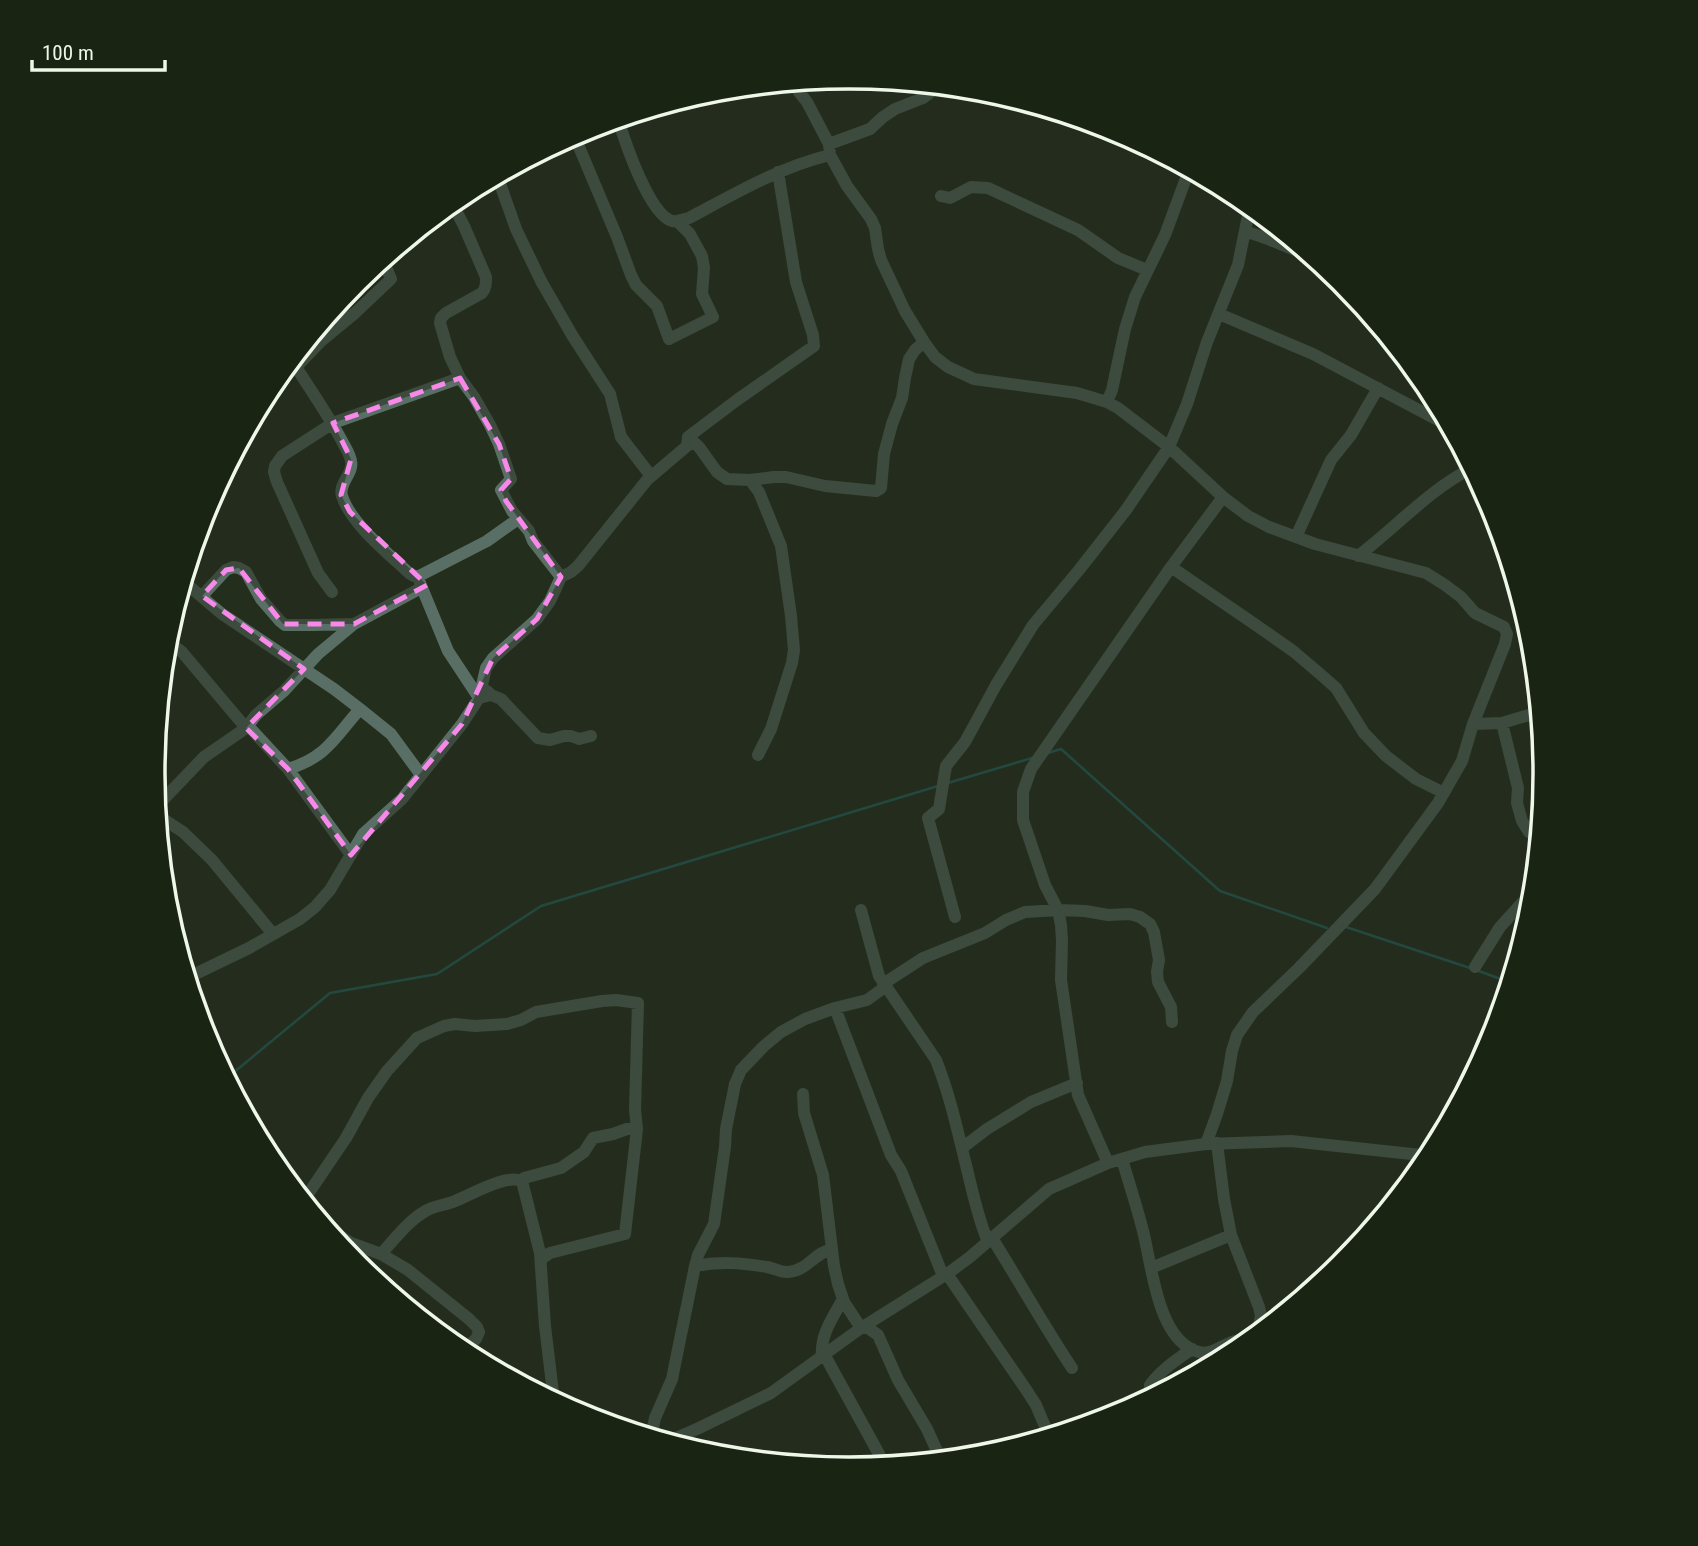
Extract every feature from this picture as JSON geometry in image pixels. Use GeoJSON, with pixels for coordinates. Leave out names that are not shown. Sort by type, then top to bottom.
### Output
{"type":"FeatureCollection","features":[{"type":"Feature","properties":{"kind":"street"},"geometry":{"type":"LineString","coordinates":[[799,91],[807,102],[847,186],[871,219],[878,249],[905,311],[924,342],[948,367],[974,379],[1077,393],[1107,402],[1169,447],[1223,498],[1248,516],[1296,537],[1426,573],[1453,591],[1475,613],[1504,627],[1507,634],[1462,761],[1438,803],[1374,889],[1253,1012],[1237,1035],[1211,1144],[1231,1235],[1259,1307],[1261,1318]]}},
{"type":"Feature","properties":{"kind":"street"},"geometry":{"type":"LineString","coordinates":[[621,129],[628,153],[654,204],[664,215],[677,221],[689,218],[870,129],[895,108],[928,94]]}},
{"type":"Feature","properties":{"kind":"street"},"geometry":{"type":"LineString","coordinates":[[578,145],[631,275],[636,285],[657,306],[669,339],[713,317],[702,294],[702,256],[691,234],[677,221]]}},
{"type":"Feature","properties":{"kind":"street"},"geometry":{"type":"LineString","coordinates":[[196,974],[238,954],[300,919],[315,907],[330,890],[363,834],[402,799],[462,724],[484,693],[486,668],[493,658],[537,619],[550,601],[561,577],[578,566],[651,476],[687,446],[688,437],[814,346],[796,282],[778,172]]}},
{"type":"Feature","properties":{"kind":"street"},"geometry":{"type":"LineString","coordinates":[[1107,402],[1135,297],[1165,234],[1186,178]]}},
{"type":"Feature","properties":{"kind":"street"},"geometry":{"type":"LineString","coordinates":[[501,185],[516,229],[541,281],[610,394],[621,437],[651,476]]}},
{"type":"Feature","properties":{"kind":"street"},"geometry":{"type":"LineString","coordinates":[[941,196],[950,198],[971,187],[988,188],[1078,230],[1118,258],[1147,270]]}},
{"type":"Feature","properties":{"kind":"street"},"geometry":{"type":"LineString","coordinates":[[457,213],[486,277],[486,284],[482,293],[441,318],[443,336],[460,378],[474,397],[499,444],[511,479],[501,490],[506,501],[561,577]]}},
{"type":"Feature","properties":{"kind":"street"},"geometry":{"type":"LineString","coordinates":[[955,918],[929,818],[939,809],[946,766],[965,742],[1033,625],[1126,510],[1169,447],[1238,265],[1247,217]]}},
{"type":"Feature","properties":{"kind":"street"},"geometry":{"type":"LineString","coordinates":[[1246,232],[1287,248]]}},
{"type":"Feature","properties":{"kind":"street"},"geometry":{"type":"LineString","coordinates":[[312,351],[391,279],[387,270]]}},
{"type":"Feature","properties":{"kind":"street"},"geometry":{"type":"LineString","coordinates":[[1219,314],[1313,354],[1433,417]]}},
{"type":"Feature","properties":{"kind":"street"},"geometry":{"type":"LineString","coordinates":[[688,437],[722,477],[727,479],[786,477],[825,486],[876,491],[880,488],[884,454],[902,398],[909,359],[924,342]]}},
{"type":"Feature","properties":{"kind":"street"},"geometry":{"type":"LineString","coordinates":[[297,370],[351,459],[351,467],[342,485],[341,495],[363,529],[420,582],[449,651],[484,693],[501,699],[538,738],[550,740],[571,736],[579,740],[591,736]]}},
{"type":"Feature","properties":{"kind":"street"},"geometry":{"type":"LineString","coordinates":[[332,592],[318,573],[277,482],[275,466],[282,456],[332,424],[460,378]]}},
{"type":"Feature","properties":{"kind":"street"},"geometry":{"type":"LineString","coordinates":[[1296,537],[1331,460],[1351,435],[1378,388]]}},
{"type":"Feature","properties":{"kind":"street"},"geometry":{"type":"LineString","coordinates":[[1358,556],[1420,503],[1463,474]]}},
{"type":"Feature","properties":{"kind":"street"},"geometry":{"type":"LineString","coordinates":[[750,480],[759,492],[781,546],[794,650],[771,729],[758,755]]}},
{"type":"Feature","properties":{"kind":"street"},"geometry":{"type":"LineString","coordinates":[[1108,1163],[1078,1095],[1061,980],[1062,940],[1058,910],[1045,885],[1023,820],[1023,792],[1031,769],[1171,567],[1223,498]]}},
{"type":"Feature","properties":{"kind":"street"},"geometry":{"type":"LineString","coordinates":[[166,798],[204,757],[246,728],[318,654],[354,624],[488,541],[518,519]]}},
{"type":"Feature","properties":{"kind":"street"},"geometry":{"type":"LineString","coordinates":[[1171,567],[1320,673],[1336,688],[1364,733],[1386,756],[1416,779],[1444,793]]}},
{"type":"Feature","properties":{"kind":"street"},"geometry":{"type":"LineString","coordinates":[[202,596],[226,570],[239,568],[246,572],[261,599],[285,625],[354,624]]}},
{"type":"Feature","properties":{"kind":"street"},"geometry":{"type":"LineString","coordinates":[[192,588],[222,614],[334,689],[391,734],[421,775]]}},
{"type":"Feature","properties":{"kind":"street"},"geometry":{"type":"LineString","coordinates":[[177,648],[246,728],[251,729],[288,769],[351,855]]}},
{"type":"Feature","properties":{"kind":"street"},"geometry":{"type":"LineString","coordinates":[[288,769],[304,764],[320,754],[360,709]]}},
{"type":"Feature","properties":{"kind":"street"},"geometry":{"type":"LineString","coordinates":[[1473,724],[1502,723],[1530,715]]}},
{"type":"Feature","properties":{"kind":"street"},"geometry":{"type":"LineString","coordinates":[[1502,723],[1518,788],[1517,803],[1522,821],[1530,832]]}},
{"type":"Feature","properties":{"kind":"street"},"geometry":{"type":"LineString","coordinates":[[167,817],[212,860],[273,934]]}},
{"type":"Feature","properties":{"kind":"street"},"geometry":{"type":"LineString","coordinates":[[1475,967],[1500,927],[1520,905]]}},
{"type":"Feature","properties":{"kind":"street"},"geometry":{"type":"LineString","coordinates":[[861,910],[879,976],[936,1060],[962,1148],[979,1222],[1072,1368]]}},
{"type":"Feature","properties":{"kind":"street"},"geometry":{"type":"LineString","coordinates":[[653,1427],[672,1379],[698,1255],[714,1224],[726,1129],[735,1084],[741,1070],[781,1032],[804,1019],[867,1000],[923,958],[985,933],[1006,920],[1026,912],[1058,910],[1108,915],[1130,914],[1150,924],[1159,960],[1158,982],[1171,1007],[1172,1022]]}},
{"type":"Feature","properties":{"kind":"street"},"geometry":{"type":"LineString","coordinates":[[309,1192],[346,1138],[368,1098],[387,1071],[417,1038],[444,1026],[456,1024],[507,1024],[536,1012],[602,1001],[638,1003],[635,1110],[637,1129],[625,1234],[550,1253],[541,1259]]}},
{"type":"Feature","properties":{"kind":"street"},"geometry":{"type":"LineString","coordinates":[[835,1009],[891,1155],[901,1171],[941,1271],[947,1274],[1027,1391],[1045,1427]]}},
{"type":"Feature","properties":{"kind":"street"},"geometry":{"type":"LineString","coordinates":[[962,1148],[1031,1102],[1077,1083]]}},
{"type":"Feature","properties":{"kind":"street"},"geometry":{"type":"LineString","coordinates":[[803,1094],[804,1113],[823,1175],[834,1266],[843,1299],[861,1328]]}},
{"type":"Feature","properties":{"kind":"street"},"geometry":{"type":"LineString","coordinates":[[522,1181],[524,1178],[561,1168],[584,1152],[593,1138],[637,1129]]}},
{"type":"Feature","properties":{"kind":"street"},"geometry":{"type":"LineString","coordinates":[[683,1436],[771,1393],[861,1328],[947,1274],[1049,1189],[1108,1163],[1145,1152],[1211,1144],[1291,1141],[1415,1157]]}},
{"type":"Feature","properties":{"kind":"street"},"geometry":{"type":"LineString","coordinates":[[1122,1159],[1143,1228],[1163,1313],[1173,1334],[1200,1353],[1220,1347]]}},
{"type":"Feature","properties":{"kind":"street"},"geometry":{"type":"LineString","coordinates":[[381,1254],[421,1213],[506,1181],[522,1181]]}},
{"type":"Feature","properties":{"kind":"street"},"geometry":{"type":"LineString","coordinates":[[522,1181],[541,1259],[553,1389]]}},
{"type":"Feature","properties":{"kind":"street"},"geometry":{"type":"LineString","coordinates":[[1151,1268],[1231,1235]]}},
{"type":"Feature","properties":{"kind":"street"},"geometry":{"type":"LineString","coordinates":[[355,1244],[381,1254],[408,1270],[477,1327],[479,1332],[471,1343]]}},
{"type":"Feature","properties":{"kind":"street"},"geometry":{"type":"LineString","coordinates":[[695,1266],[713,1262],[742,1263],[784,1273],[796,1271],[811,1263],[822,1251],[831,1250]]}},
{"type":"Feature","properties":{"kind":"street"},"geometry":{"type":"LineString","coordinates":[[843,1299],[830,1320],[821,1346],[823,1355],[880,1456]]}},
{"type":"Feature","properties":{"kind":"street"},"geometry":{"type":"LineString","coordinates":[[861,1328],[868,1328],[878,1335],[898,1380],[937,1451]]}},
{"type":"Feature","properties":{"kind":"street"},"geometry":{"type":"LineString","coordinates":[[1150,1386],[1155,1377],[1192,1349]]}},
{"type":"Feature","properties":{"kind":"highlighted area"},"geometry":{"type":"Polygon","coordinates":[[[460,378],[499,444],[511,479],[501,490],[506,501],[561,577],[537,619],[493,658],[462,724],[351,855],[288,769],[246,728],[304,669],[202,596],[226,570],[239,568],[283,624],[354,624],[427,585],[350,512],[341,495],[351,459],[333,423],[460,378]]]}},
{"type":"Feature","properties":{"kind":"waterway"},"geometry":{"type":"LineString","coordinates":[[1048,753],[1061,749],[1220,891],[1327,928]]}},
{"type":"Feature","properties":{"kind":"waterway"},"geometry":{"type":"LineString","coordinates":[[948,783],[1032,758]]}},
{"type":"Feature","properties":{"kind":"waterway"},"geometry":{"type":"LineString","coordinates":[[234,1072],[330,993],[437,974],[541,906],[938,786]]}},
{"type":"Feature","properties":{"kind":"waterway"},"geometry":{"type":"LineString","coordinates":[[1343,926],[1470,968]]}},
{"type":"Feature","properties":{"kind":"waterway"},"geometry":{"type":"LineString","coordinates":[[1476,970],[1500,979]]}}]}
